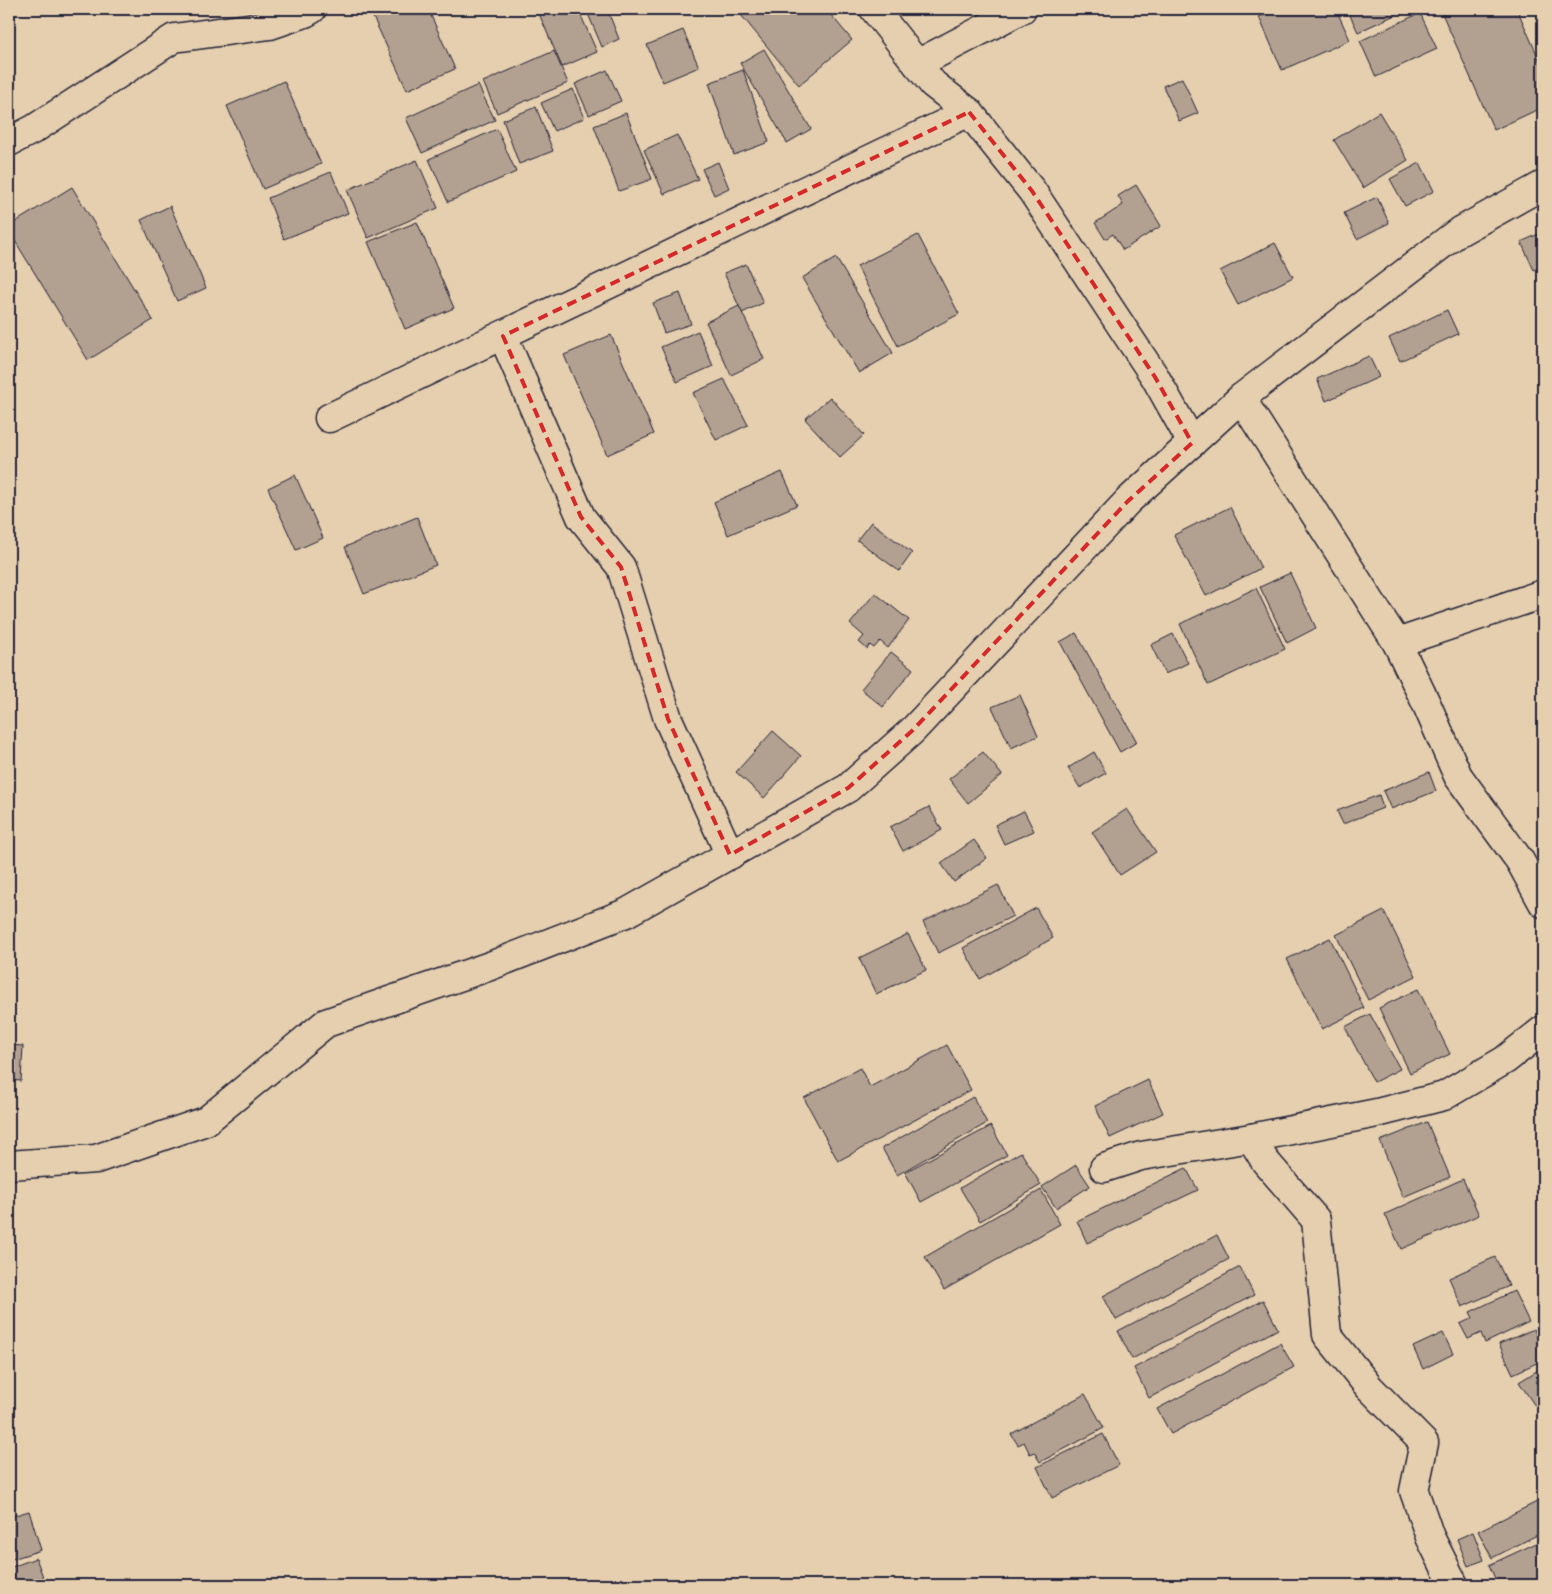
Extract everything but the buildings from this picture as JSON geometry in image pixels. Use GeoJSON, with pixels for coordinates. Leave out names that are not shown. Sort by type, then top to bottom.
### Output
{"type":"FeatureCollection","features":[{"type":"Feature","properties":{"kind":"street"},"geometry":{"type":"LineString","coordinates":[[9,142],[34,129],[174,38],[270,25],[305,14],[312,9]]}},
{"type":"Feature","properties":{"kind":"street"},"geometry":{"type":"LineString","coordinates":[[874,9],[933,84],[969,112],[1032,192],[1155,377],[1192,444]]}},
{"type":"Feature","properties":{"kind":"street"},"geometry":{"type":"LineString","coordinates":[[917,64],[1022,9]]}},
{"type":"Feature","properties":{"kind":"street"},"geometry":{"type":"LineString","coordinates":[[329,418],[969,112]]}},
{"type":"Feature","properties":{"kind":"street"},"geometry":{"type":"LineString","coordinates":[[9,1165],[96,1159],[206,1121],[326,1023],[490,966],[626,912],[730,856],[848,788],[913,730],[1128,501],[1241,398],[1457,233],[1543,185]]}},
{"type":"Feature","properties":{"kind":"street"},"geometry":{"type":"LineString","coordinates":[[503,336],[581,517],[621,567],[668,719],[730,856]]}},
{"type":"Feature","properties":{"kind":"street"},"geometry":{"type":"LineString","coordinates":[[1241,398],[1397,643],[1458,776],[1520,861],[1543,903]]}},
{"type":"Feature","properties":{"kind":"street"},"geometry":{"type":"LineString","coordinates":[[1397,643],[1543,594]]}},
{"type":"Feature","properties":{"kind":"street"},"geometry":{"type":"LineString","coordinates":[[1104,1168],[1141,1156],[1251,1138],[1377,1113],[1444,1096],[1505,1060],[1543,1030]]}},
{"type":"Feature","properties":{"kind":"street"},"geometry":{"type":"LineString","coordinates":[[1251,1138],[1265,1161],[1316,1220],[1327,1335],[1369,1387],[1424,1443],[1414,1491],[1430,1537],[1454,1585]]}},
{"type":"Feature","properties":{"kind":"highlighted area"},"geometry":{"type":"Polygon","coordinates":[[[969,112],[1032,191],[1155,377],[1192,443],[1128,501],[913,730],[848,788],[730,855],[668,719],[621,567],[581,517],[503,336],[969,112]]]}}]}
